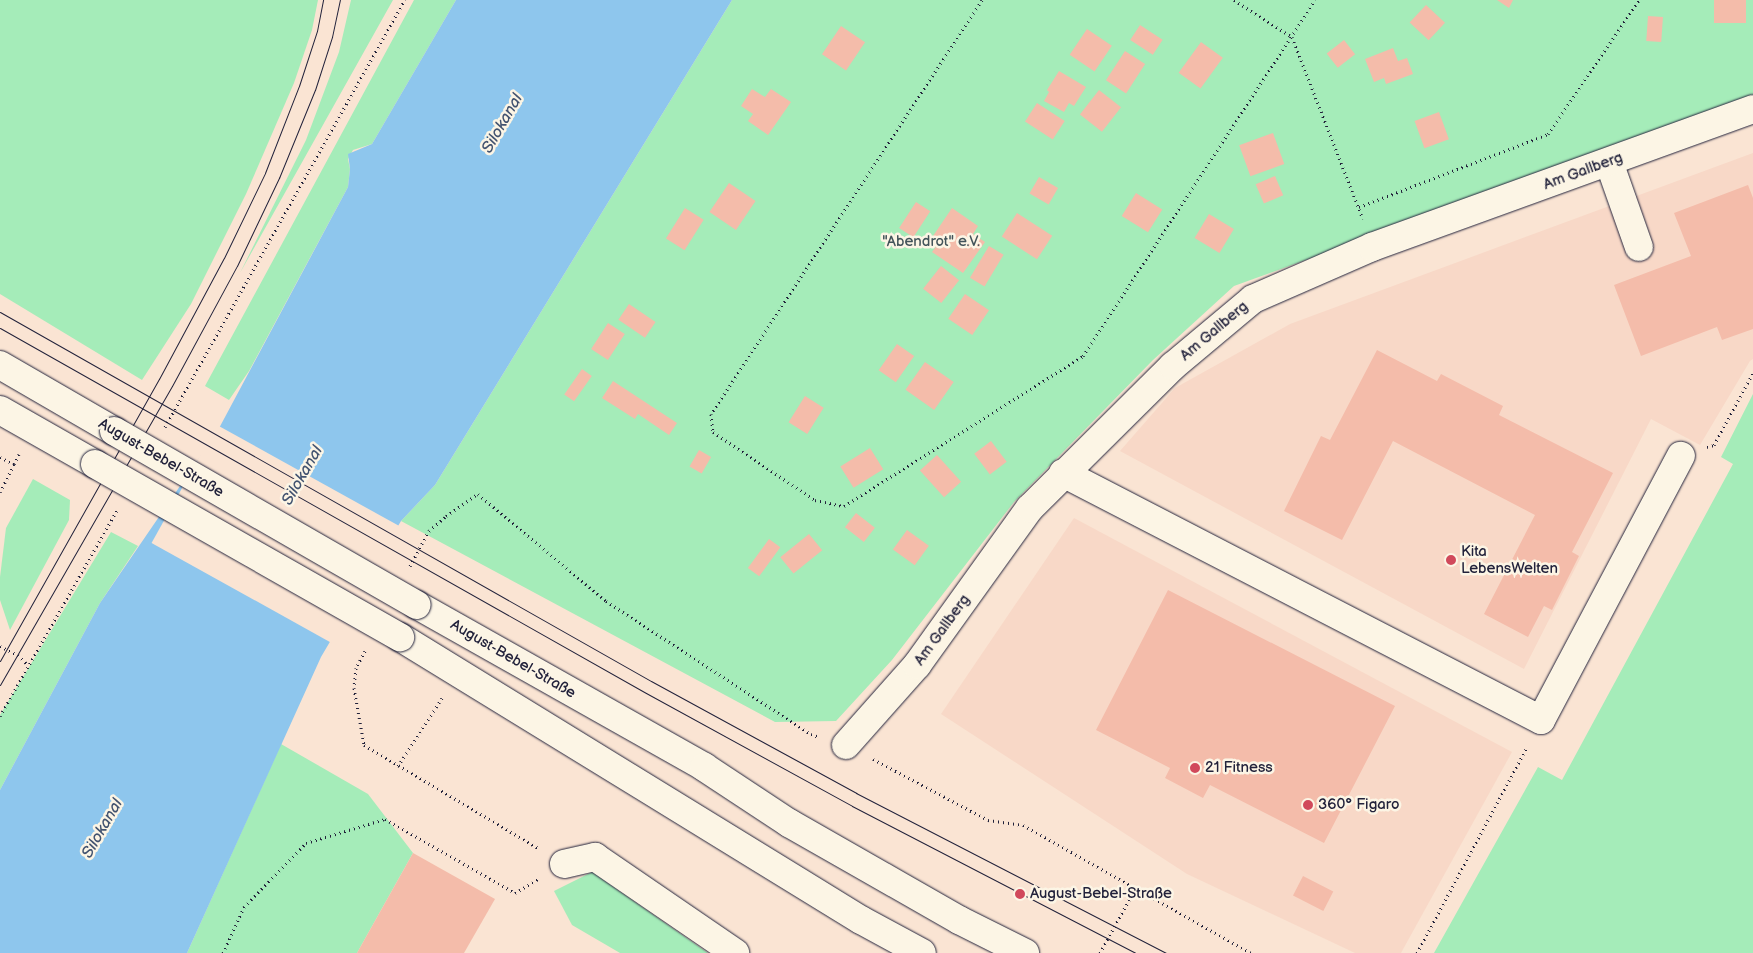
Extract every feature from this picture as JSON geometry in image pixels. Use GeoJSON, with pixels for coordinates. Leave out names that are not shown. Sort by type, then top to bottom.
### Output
{"type":"FeatureCollection","features":[{"type":"Feature","properties":{"kind":"main road","name":"Am Gallberg"},"geometry":{"type":"LineString","coordinates":[[846,745],[917,665],[1030,508],[1173,366],[1252,299],[1372,246],[1753,109]]}},
{"type":"Feature","properties":{"kind":"main road"},"geometry":{"type":"LineString","coordinates":[[1609,162],[1639,247]]}},
{"type":"Feature","properties":{"kind":"main road","name":"August-Bebel-Straße"},"geometry":{"type":"LineString","coordinates":[[0,365],[704,768],[814,837],[959,920],[1024,953]]}},
{"type":"Feature","properties":{"kind":"main road"},"geometry":{"type":"LineString","coordinates":[[0,410],[400,637],[861,920],[922,953]]}},
{"type":"Feature","properties":{"kind":"main road"},"geometry":{"type":"LineString","coordinates":[[1064,473],[1541,720],[1681,456]]}},
{"type":"Feature","properties":{"kind":"main road"},"geometry":{"type":"LineString","coordinates":[[564,864],[595,857],[735,953]]}},
{"type":"Feature","properties":{"kind":"path"},"geometry":{"type":"LineString","coordinates":[[161,434],[405,0]]}},
{"type":"Feature","properties":{"kind":"path"},"geometry":{"type":"LineString","coordinates":[[982,0],[711,414],[713,432],[815,500],[844,506],[1084,356],[1315,0]]}},
{"type":"Feature","properties":{"kind":"path"},"geometry":{"type":"LineString","coordinates":[[1234,0],[1292,37],[1359,207],[1372,246]]}},
{"type":"Feature","properties":{"kind":"path"},"geometry":{"type":"LineString","coordinates":[[1359,207],[1548,134],[1639,0]]}},
{"type":"Feature","properties":{"kind":"path"},"geometry":{"type":"LineString","coordinates":[[1681,456],[1714,445],[1753,373]]}},
{"type":"Feature","properties":{"kind":"path"},"geometry":{"type":"LineString","coordinates":[[0,492],[21,452]]}},
{"type":"Feature","properties":{"kind":"path"},"geometry":{"type":"LineString","coordinates":[[0,458],[14,464]]}},
{"type":"Feature","properties":{"kind":"path"},"geometry":{"type":"LineString","coordinates":[[429,531],[446,516],[478,494],[606,601],[811,734],[846,745],[988,820],[1023,825],[1251,953]]}},
{"type":"Feature","properties":{"kind":"path"},"geometry":{"type":"LineString","coordinates":[[0,716],[122,502]]}},
{"type":"Feature","properties":{"kind":"path"},"geometry":{"type":"LineString","coordinates":[[0,646],[18,655],[28,665]]}},
{"type":"Feature","properties":{"kind":"path"},"geometry":{"type":"LineString","coordinates":[[222,953],[244,907],[306,843],[385,819],[515,893],[564,864],[474,808],[398,766],[364,744],[354,688],[356,668]]}},
{"type":"Feature","properties":{"kind":"path"},"geometry":{"type":"LineString","coordinates":[[398,766],[445,694]]}},
{"type":"Feature","properties":{"kind":"path"},"geometry":{"type":"LineString","coordinates":[[1417,953],[1541,720]]}},
{"type":"Feature","properties":{"kind":"path"},"geometry":{"type":"LineString","coordinates":[[1100,953],[1135,889]]}},
{"type":"Feature","properties":{"kind":"shaded area","name":"Kita LebensWelten"},"geometry":{"type":"Polygon","coordinates":[[[1753,153],[1753,359],[1750,361],[1700,445],[1651,419],[1524,669],[1120,451],[1175,388],[1290,324],[1753,153]]]}},
{"type":"Feature","properties":{"kind":"shaded area"},"geometry":{"type":"Polygon","coordinates":[[[1074,518],[1512,752],[1401,953],[1355,953],[1187,874],[941,714],[1074,518]]]}},
{"type":"Feature","properties":{"kind":"green space"},"geometry":{"type":"Polygon","coordinates":[[[0,0],[318,0],[312,30],[294,83],[246,194],[191,304],[142,380],[0,294],[0,0]]]}},
{"type":"Feature","properties":{"kind":"green space"},"geometry":{"type":"Polygon","coordinates":[[[351,0],[393,0],[240,273],[306,140],[339,52],[351,0]]]}},
{"type":"Feature","properties":{"kind":"green space"},"geometry":{"type":"Polygon","coordinates":[[[414,0],[456,0],[372,144],[353,150],[348,159],[350,169],[348,187],[249,371],[229,400],[205,386],[414,0]]]}},
{"type":"Feature","properties":{"kind":"green space","name":"\"Abendrot\" e.V."},"geometry":{"type":"Polygon","coordinates":[[[732,0],[1753,0],[1753,98],[1234,286],[1153,360],[1014,502],[892,660],[836,721],[775,722],[401,521],[435,485],[732,0]]]}},
{"type":"Feature","properties":{"kind":"green space"},"geometry":{"type":"Polygon","coordinates":[[[1753,394],[1753,953],[1434,953],[1538,767],[1562,780],[1733,464],[1721,457],[1753,394]]]}},
{"type":"Feature","properties":{"kind":"green space"},"geometry":{"type":"Polygon","coordinates":[[[33,479],[70,500],[69,520],[10,630],[0,600],[0,577],[6,528],[33,479]]]}},
{"type":"Feature","properties":{"kind":"green space"},"geometry":{"type":"Polygon","coordinates":[[[111,532],[138,546],[100,603],[0,790],[0,715],[111,532]]]}},
{"type":"Feature","properties":{"kind":"green space"},"geometry":{"type":"Polygon","coordinates":[[[281,744],[368,794],[413,853],[357,953],[187,953],[281,744]]]}},
{"type":"Feature","properties":{"kind":"green space"},"geometry":{"type":"Polygon","coordinates":[[[592,872],[708,953],[620,953],[572,925],[554,891],[592,872]]]}},
{"type":"Feature","properties":{"kind":"water","name":"Silokanal"},"geometry":{"type":"Polygon","coordinates":[[[456,0],[732,0],[435,485],[401,521],[321,657],[187,953],[0,953],[0,790],[100,603],[217,432],[348,187],[350,169],[348,154],[372,144],[456,0]]]}},
{"type":"Feature","properties":{"kind":"pier"},"geometry":{"type":"Polygon","coordinates":[[[217,425],[401,527],[335,645],[152,543],[217,425]]]}},
{"type":"Feature","properties":{"kind":"building"},"geometry":{"type":"Polygon","coordinates":[[[1497,0],[1513,0],[1509,8],[1497,0]]]}},
{"type":"Feature","properties":{"kind":"building"},"geometry":{"type":"Polygon","coordinates":[[[1714,0],[1746,0],[1746,23],[1714,23],[1714,0]]]}},
{"type":"Feature","properties":{"kind":"building"},"geometry":{"type":"Polygon","coordinates":[[[1426,5],[1445,23],[1429,40],[1410,23],[1426,5]]]}},
{"type":"Feature","properties":{"kind":"building"},"geometry":{"type":"Polygon","coordinates":[[[1648,16],[1663,17],[1661,42],[1646,41],[1648,16]]]}},
{"type":"Feature","properties":{"kind":"building"},"geometry":{"type":"Polygon","coordinates":[[[1140,25],[1163,40],[1153,55],[1130,40],[1140,25]]]}},
{"type":"Feature","properties":{"kind":"building"},"geometry":{"type":"Polygon","coordinates":[[[841,26],[865,42],[846,70],[822,54],[841,26]]]}},
{"type":"Feature","properties":{"kind":"building"},"geometry":{"type":"Polygon","coordinates":[[[1087,29],[1112,46],[1095,71],[1070,55],[1087,29]]]}},
{"type":"Feature","properties":{"kind":"building"},"geometry":{"type":"Polygon","coordinates":[[[1344,40],[1355,54],[1338,68],[1327,54],[1344,40]]]}},
{"type":"Feature","properties":{"kind":"building"},"geometry":{"type":"Polygon","coordinates":[[[1201,42],[1223,58],[1201,89],[1179,73],[1201,42]]]}},
{"type":"Feature","properties":{"kind":"building"},"geometry":{"type":"Polygon","coordinates":[[[1393,48],[1398,61],[1407,58],[1413,74],[1386,84],[1384,78],[1374,82],[1365,59],[1393,48]]]}},
{"type":"Feature","properties":{"kind":"building"},"geometry":{"type":"Polygon","coordinates":[[[1125,51],[1145,64],[1126,93],[1106,80],[1125,51]]]}},
{"type":"Feature","properties":{"kind":"building"},"geometry":{"type":"Polygon","coordinates":[[[1059,71],[1086,87],[1074,106],[1069,103],[1064,112],[1044,101],[1049,92],[1047,90],[1059,71]]]}},
{"type":"Feature","properties":{"kind":"building"},"geometry":{"type":"Polygon","coordinates":[[[752,89],[765,97],[771,89],[791,102],[768,135],[748,121],[753,114],[741,106],[752,89]]]}},
{"type":"Feature","properties":{"kind":"building"},"geometry":{"type":"Polygon","coordinates":[[[1099,90],[1121,107],[1102,132],[1080,114],[1099,90]]]}},
{"type":"Feature","properties":{"kind":"building"},"geometry":{"type":"Polygon","coordinates":[[[1037,103],[1065,121],[1053,139],[1025,121],[1037,103]]]}},
{"type":"Feature","properties":{"kind":"building"},"geometry":{"type":"Polygon","coordinates":[[[1439,112],[1449,139],[1424,148],[1415,121],[1439,112]]]}},
{"type":"Feature","properties":{"kind":"building"},"geometry":{"type":"Polygon","coordinates":[[[1273,133],[1284,164],[1250,176],[1239,145],[1273,133]]]}},
{"type":"Feature","properties":{"kind":"building"},"geometry":{"type":"Polygon","coordinates":[[[1275,176],[1283,195],[1264,204],[1256,184],[1275,176]]]}},
{"type":"Feature","properties":{"kind":"building"},"geometry":{"type":"Polygon","coordinates":[[[1039,177],[1058,188],[1049,204],[1030,193],[1039,177]]]}},
{"type":"Feature","properties":{"kind":"building"},"geometry":{"type":"Polygon","coordinates":[[[729,183],[756,201],[736,230],[709,212],[729,183]]]}},
{"type":"Feature","properties":{"kind":"building"},"geometry":{"type":"Polygon","coordinates":[[[1748,185],[1753,198],[1753,329],[1722,340],[1717,327],[1641,356],[1614,285],[1691,256],[1674,213],[1748,185]]]}},
{"type":"Feature","properties":{"kind":"building"},"geometry":{"type":"Polygon","coordinates":[[[1136,193],[1162,209],[1148,232],[1122,216],[1136,193]]]}},
{"type":"Feature","properties":{"kind":"building"},"geometry":{"type":"Polygon","coordinates":[[[916,202],[930,211],[913,237],[899,228],[916,202]]]}},
{"type":"Feature","properties":{"kind":"building"},"geometry":{"type":"Polygon","coordinates":[[[685,208],[704,220],[685,250],[666,239],[685,208]]]}},
{"type":"Feature","properties":{"kind":"building"},"geometry":{"type":"Polygon","coordinates":[[[952,208],[978,226],[973,234],[985,242],[963,273],[932,252],[940,241],[933,236],[952,208]]]}},
{"type":"Feature","properties":{"kind":"building"},"geometry":{"type":"Polygon","coordinates":[[[1017,213],[1052,236],[1037,259],[1002,236],[1017,213]]]}},
{"type":"Feature","properties":{"kind":"building"},"geometry":{"type":"Polygon","coordinates":[[[1209,214],[1234,229],[1219,253],[1195,238],[1209,214]]]}},
{"type":"Feature","properties":{"kind":"building"},"geometry":{"type":"Polygon","coordinates":[[[989,246],[1004,255],[985,286],[970,278],[989,246]]]}},
{"type":"Feature","properties":{"kind":"building"},"geometry":{"type":"Polygon","coordinates":[[[941,266],[959,280],[941,303],[923,289],[941,266]]]}},
{"type":"Feature","properties":{"kind":"building"},"geometry":{"type":"Polygon","coordinates":[[[965,294],[989,310],[972,335],[948,319],[965,294]]]}},
{"type":"Feature","properties":{"kind":"building"},"geometry":{"type":"Polygon","coordinates":[[[629,304],[656,322],[645,338],[618,320],[629,304]]]}},
{"type":"Feature","properties":{"kind":"building"},"geometry":{"type":"Polygon","coordinates":[[[608,323],[625,334],[608,360],[591,349],[608,323]]]}},
{"type":"Feature","properties":{"kind":"building"},"geometry":{"type":"Polygon","coordinates":[[[897,344],[914,356],[896,382],[879,370],[897,344]]]}},
{"type":"Feature","properties":{"kind":"building"},"geometry":{"type":"Polygon","coordinates":[[[1377,350],[1437,381],[1441,374],[1503,406],[1499,415],[1613,473],[1572,552],[1579,556],[1552,610],[1544,606],[1528,637],[1484,614],[1535,515],[1393,441],[1342,540],[1284,511],[1321,436],[1330,440],[1377,350]]]}},
{"type":"Feature","properties":{"kind":"building"},"geometry":{"type":"Polygon","coordinates":[[[925,362],[954,382],[934,410],[905,390],[925,362]]]}},
{"type":"Feature","properties":{"kind":"building"},"geometry":{"type":"Polygon","coordinates":[[[582,369],[592,376],[574,401],[564,394],[582,369]]]}},
{"type":"Feature","properties":{"kind":"building"},"geometry":{"type":"Polygon","coordinates":[[[613,381],[677,423],[669,435],[638,414],[635,419],[602,398],[613,381]]]}},
{"type":"Feature","properties":{"kind":"building"},"geometry":{"type":"Polygon","coordinates":[[[805,396],[824,408],[807,434],[789,422],[805,396]]]}},
{"type":"Feature","properties":{"kind":"building"},"geometry":{"type":"Polygon","coordinates":[[[991,441],[1007,462],[990,474],[974,454],[991,441]]]}},
{"type":"Feature","properties":{"kind":"building"},"geometry":{"type":"Polygon","coordinates":[[[870,448],[883,469],[854,488],[840,467],[870,448]]]}},
{"type":"Feature","properties":{"kind":"building"},"geometry":{"type":"Polygon","coordinates":[[[699,450],[711,457],[702,473],[690,466],[699,450]]]}},
{"type":"Feature","properties":{"kind":"building"},"geometry":{"type":"Polygon","coordinates":[[[937,455],[961,482],[944,497],[920,470],[937,455]]]}},
{"type":"Feature","properties":{"kind":"building"},"geometry":{"type":"Polygon","coordinates":[[[856,513],[875,528],[864,542],[845,527],[856,513]]]}},
{"type":"Feature","properties":{"kind":"building"},"geometry":{"type":"Polygon","coordinates":[[[907,530],[929,546],[915,565],[893,549],[907,530]]]}},
{"type":"Feature","properties":{"kind":"building"},"geometry":{"type":"Polygon","coordinates":[[[809,534],[822,550],[793,574],[780,557],[809,534]]]}},
{"type":"Feature","properties":{"kind":"building"},"geometry":{"type":"Polygon","coordinates":[[[769,539],[780,547],[759,576],[748,568],[769,539]]]}},
{"type":"Feature","properties":{"kind":"building"},"geometry":{"type":"Polygon","coordinates":[[[1168,590],[1395,706],[1324,843],[1210,785],[1203,798],[1165,778],[1170,768],[1096,730],[1168,590]]]}},
{"type":"Feature","properties":{"kind":"building"},"geometry":{"type":"Polygon","coordinates":[[[413,853],[495,899],[464,953],[357,953],[413,853]]]}},
{"type":"Feature","properties":{"kind":"building"},"geometry":{"type":"Polygon","coordinates":[[[1303,876],[1333,891],[1323,911],[1293,896],[1303,876]]]}},
{"type":"Feature","properties":{"kind":"tram line"},"geometry":{"type":"LineString","coordinates":[[0,661],[159,379],[224,258],[265,173],[299,86],[317,31],[323,0]]}},
{"type":"Feature","properties":{"kind":"tram line"},"geometry":{"type":"LineString","coordinates":[[0,685],[172,386],[237,266],[279,178],[315,90],[332,37],[340,0]]}},
{"type":"Feature","properties":{"kind":"tram line"},"geometry":{"type":"LineString","coordinates":[[0,312],[651,681],[856,793],[1166,953]]}},
{"type":"Feature","properties":{"kind":"tram line"},"geometry":{"type":"LineString","coordinates":[[0,328],[646,693],[852,806],[1135,953]]}},
{"type":"Feature","properties":{"kind":"place","name":"Kita LebensWelten"},"geometry":{"type":"Point","coordinates":[1451,560]}},
{"type":"Feature","properties":{"kind":"place","name":"21 Fitness"},"geometry":{"type":"Point","coordinates":[1195,768]}},
{"type":"Feature","properties":{"kind":"place","name":"360° Figaro"},"geometry":{"type":"Point","coordinates":[1308,805]}},
{"type":"Feature","properties":{"kind":"place","name":"August-Bebel-Straße"},"geometry":{"type":"Point","coordinates":[1020,894]}}]}
